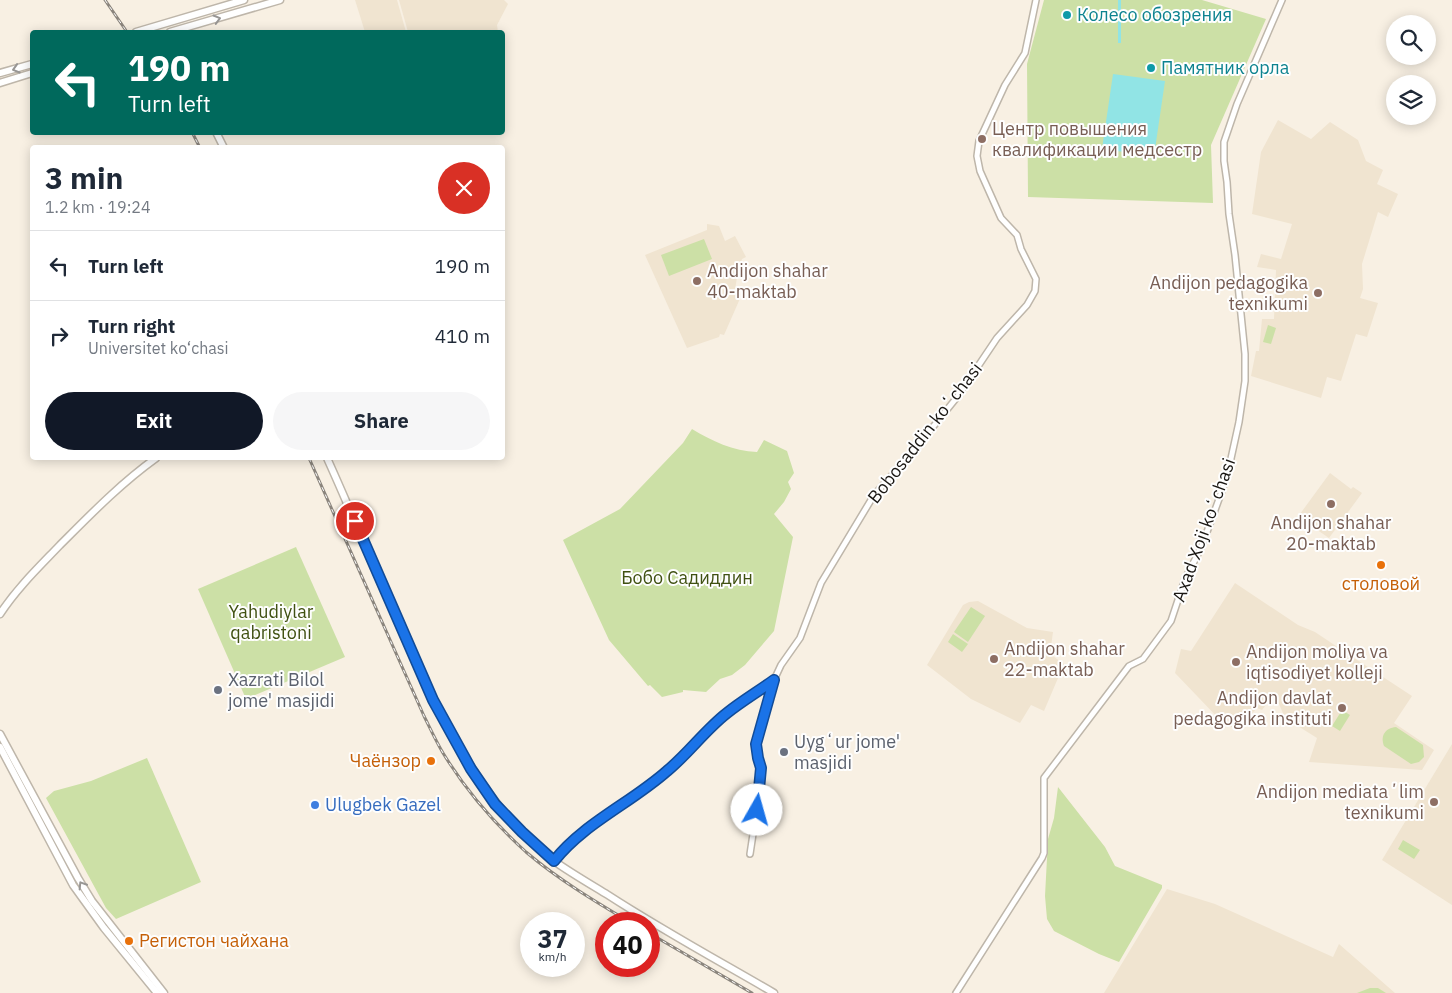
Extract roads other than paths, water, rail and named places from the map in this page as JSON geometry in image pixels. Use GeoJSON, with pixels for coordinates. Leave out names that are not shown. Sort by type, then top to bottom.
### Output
{"type":"FeatureCollection","features":[{"type":"Feature","properties":{"kind":"main road"},"geometry":{"type":"LineString","coordinates":[[143,30],[244,0]]}},
{"type":"Feature","properties":{"kind":"main road"},"geometry":{"type":"LineString","coordinates":[[176,30],[266,2],[280,0]]}},
{"type":"Feature","properties":{"kind":"main road"},"geometry":{"type":"LineString","coordinates":[[0,74],[30,65]]}},
{"type":"Feature","properties":{"kind":"main road"},"geometry":{"type":"LineString","coordinates":[[0,83],[30,74]]}},
{"type":"Feature","properties":{"kind":"main road"},"geometry":{"type":"LineString","coordinates":[[0,614],[13,595],[98,506],[120,485],[153,460]]}},
{"type":"Feature","properties":{"kind":"main road"},"geometry":{"type":"LineString","coordinates":[[328,460],[433,700],[471,769],[495,804],[554,861],[646,919],[774,993]]}},
{"type":"Feature","properties":{"kind":"main road"},"geometry":{"type":"LineString","coordinates":[[0,734],[92,901],[164,993]]}},
{"type":"Feature","properties":{"kind":"main road"},"geometry":{"type":"LineString","coordinates":[[0,747],[73,885],[104,928],[157,993]]}},
{"type":"Feature","properties":{"kind":"street","name":"Bobosaddin koʻchasi"},"geometry":{"type":"LineString","coordinates":[[750,854],[761,781],[761,768],[756,744],[774,680],[781,664],[800,638],[821,583],[874,495],[911,454],[958,396],[997,338],[1027,305],[1035,291],[1036,279],[1021,249],[1017,236],[1001,218],[984,183],[977,149],[1006,85],[1025,52],[1036,0]]}},
{"type":"Feature","properties":{"kind":"street","name":"Axad Xoji koʻchasi"},"geometry":{"type":"LineString","coordinates":[[956,993],[1042,858],[1044,853],[1044,778],[1130,666],[1143,660],[1171,621],[1185,579],[1201,548],[1223,488],[1239,422],[1245,382],[1245,354],[1236,255],[1229,214],[1224,142],[1237,104],[1282,0]]}},
{"type":"Feature","properties":{"kind":"street"},"geometry":{"type":"LineString","coordinates":[[554,861],[567,845],[585,830],[632,799],[668,771],[727,713],[774,680]]}},
{"type":"Feature","properties":{"kind":"water"},"geometry":{"type":"Polygon","coordinates":[[[1118,0],[1121,0],[1121,43],[1118,43],[1118,0]]]}},
{"type":"Feature","properties":{"kind":"water"},"geometry":{"type":"Polygon","coordinates":[[[1113,74],[1165,81],[1154,156],[1102,149],[1113,74]]]}},
{"type":"Feature","properties":{"kind":"railway"},"geometry":{"type":"LineString","coordinates":[[105,0],[126,30]]}},
{"type":"Feature","properties":{"kind":"railway"},"geometry":{"type":"LineString","coordinates":[[194,135],[198,145]]}},
{"type":"Feature","properties":{"kind":"railway"},"geometry":{"type":"LineString","coordinates":[[310,460],[424,716],[440,748],[461,780],[481,806],[526,852],[565,881],[613,912]]}},
{"type":"Feature","properties":{"kind":"railway"},"geometry":{"type":"LineString","coordinates":[[660,939],[752,993]]}},
{"type":"Feature","properties":{"kind":"place","name":"Колесо обозрения"},"geometry":{"type":"Point","coordinates":[1067,15]}},
{"type":"Feature","properties":{"kind":"place","name":"Памятник орла"},"geometry":{"type":"Point","coordinates":[1151,68]}},
{"type":"Feature","properties":{"kind":"place","name":"Центр повышения квалификации медсестр"},"geometry":{"type":"Point","coordinates":[982,139]}},
{"type":"Feature","properties":{"kind":"place","name":"Andijon shahar 40-maktab"},"geometry":{"type":"Point","coordinates":[697,281]}},
{"type":"Feature","properties":{"kind":"place","name":"Andijon pedagogika texnikumi"},"geometry":{"type":"Point","coordinates":[1318,293]}},
{"type":"Feature","properties":{"kind":"place","name":"Andijon shahar 20-maktab"},"geometry":{"type":"Point","coordinates":[1331,504]}},
{"type":"Feature","properties":{"kind":"place","name":"столовой"},"geometry":{"type":"Point","coordinates":[1381,565]}},
{"type":"Feature","properties":{"kind":"place","name":"Andijon shahar 22-maktab"},"geometry":{"type":"Point","coordinates":[994,659]}},
{"type":"Feature","properties":{"kind":"place","name":"Andijon moliya va iqtisodiyet kolleji"},"geometry":{"type":"Point","coordinates":[1236,662]}},
{"type":"Feature","properties":{"kind":"place","name":"Xazrati Bilol jome' masjidi"},"geometry":{"type":"Point","coordinates":[218,690]}},
{"type":"Feature","properties":{"kind":"place","name":"Andijon davlat pedagogika instituti"},"geometry":{"type":"Point","coordinates":[1342,708]}},
{"type":"Feature","properties":{"kind":"place","name":"Uygʻur jome' masjidi"},"geometry":{"type":"Point","coordinates":[784,752]}},
{"type":"Feature","properties":{"kind":"place","name":"Чаёнзор"},"geometry":{"type":"Point","coordinates":[431,761]}},
{"type":"Feature","properties":{"kind":"place","name":"Andijon mediataʼlim texnikumi"},"geometry":{"type":"Point","coordinates":[1434,802]}},
{"type":"Feature","properties":{"kind":"place","name":"Ulugbek Gazel"},"geometry":{"type":"Point","coordinates":[315,805]}},
{"type":"Feature","properties":{"kind":"place","name":"Регистон чайхана"},"geometry":{"type":"Point","coordinates":[129,941]}},
{"type":"Feature","properties":{"kind":"park label","name":"Бобо Садиддин"},"geometry":{"type":"Point","coordinates":[687,578]}},
{"type":"Feature","properties":{"kind":"park label","name":"Yahudiylar qabristoni"},"geometry":{"type":"Point","coordinates":[271,622]}}]}
